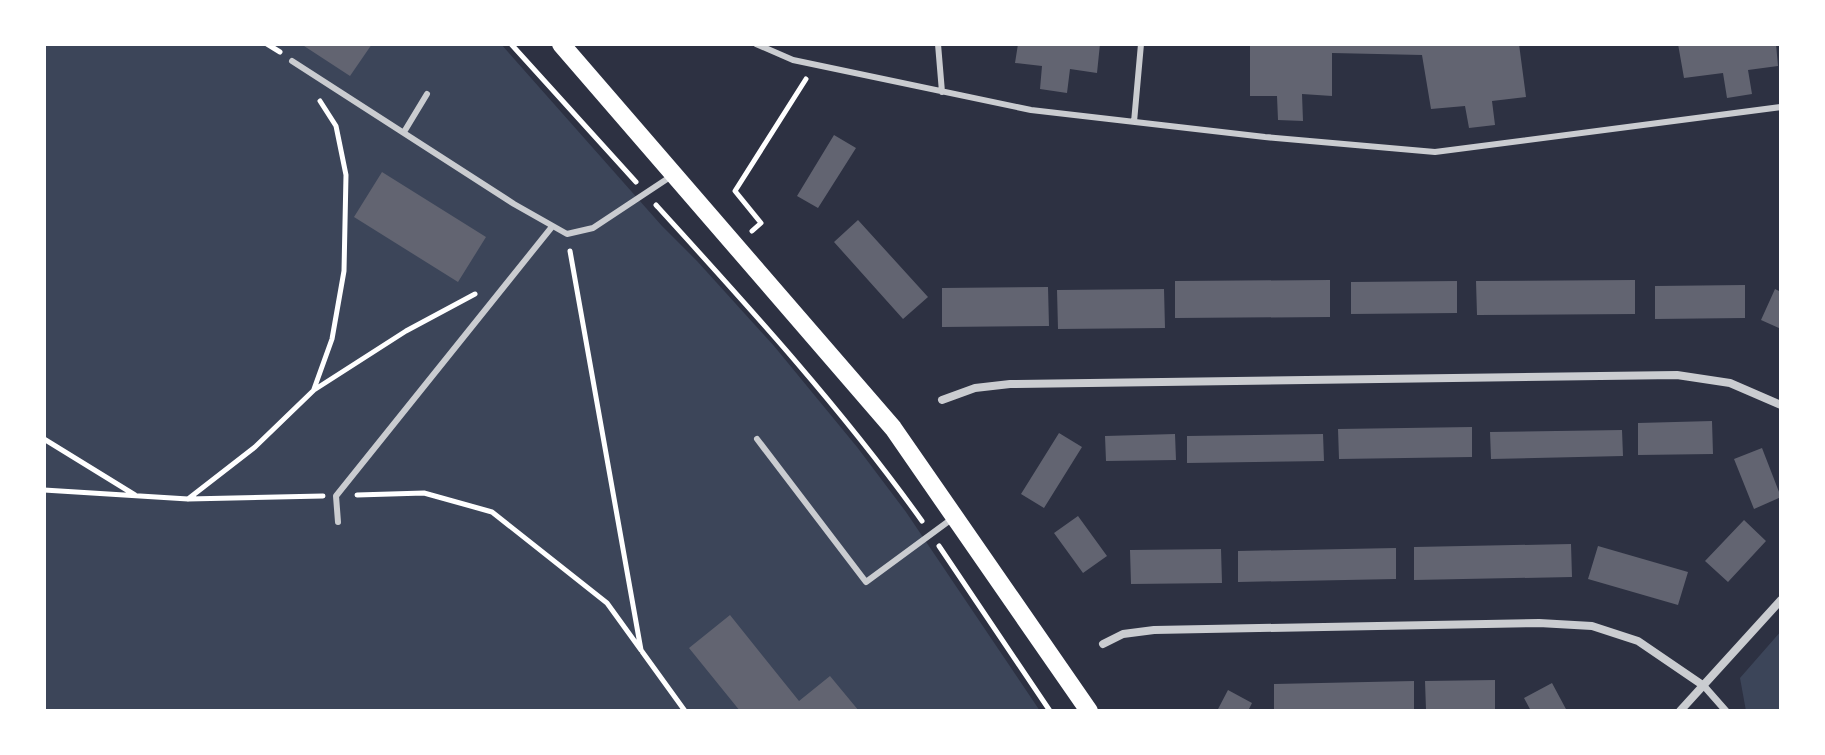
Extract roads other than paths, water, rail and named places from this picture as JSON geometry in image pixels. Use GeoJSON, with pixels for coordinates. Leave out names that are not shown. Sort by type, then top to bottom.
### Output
{"type":"FeatureCollection","features":[{"type":"Feature","properties":{"kind":"main road"},"geometry":{"type":"LineString","coordinates":[[561,44],[893,428],[1089,711]]}},
{"type":"Feature","properties":{"kind":"street"},"geometry":{"type":"LineString","coordinates":[[942,400],[975,388],[1010,384],[1677,375],[1730,383],[1781,405]]}},
{"type":"Feature","properties":{"kind":"street"},"geometry":{"type":"LineString","coordinates":[[1680,711],[1781,600]]}},
{"type":"Feature","properties":{"kind":"street"},"geometry":{"type":"LineString","coordinates":[[1103,644],[1123,634],[1154,630],[1539,623],[1592,626],[1638,641],[1704,686],[1726,711]]}},
{"type":"Feature","properties":{"kind":"lane"},"geometry":{"type":"LineString","coordinates":[[756,44],[793,60],[1031,110],[1265,137],[1435,152],[1781,107]]}},
{"type":"Feature","properties":{"kind":"lane"},"geometry":{"type":"LineString","coordinates":[[938,44],[942,92]]}},
{"type":"Feature","properties":{"kind":"lane"},"geometry":{"type":"LineString","coordinates":[[1134,122],[1141,44]]}},
{"type":"Feature","properties":{"kind":"lane"},"geometry":{"type":"LineString","coordinates":[[292,61],[551,228],[567,234],[593,228],[673,175]]}},
{"type":"Feature","properties":{"kind":"lane"},"geometry":{"type":"LineString","coordinates":[[404,132],[427,94]]}},
{"type":"Feature","properties":{"kind":"lane"},"geometry":{"type":"LineString","coordinates":[[338,522],[336,496],[551,228]]}},
{"type":"Feature","properties":{"kind":"lane"},"geometry":{"type":"LineString","coordinates":[[757,439],[866,582],[954,517]]}}]}
